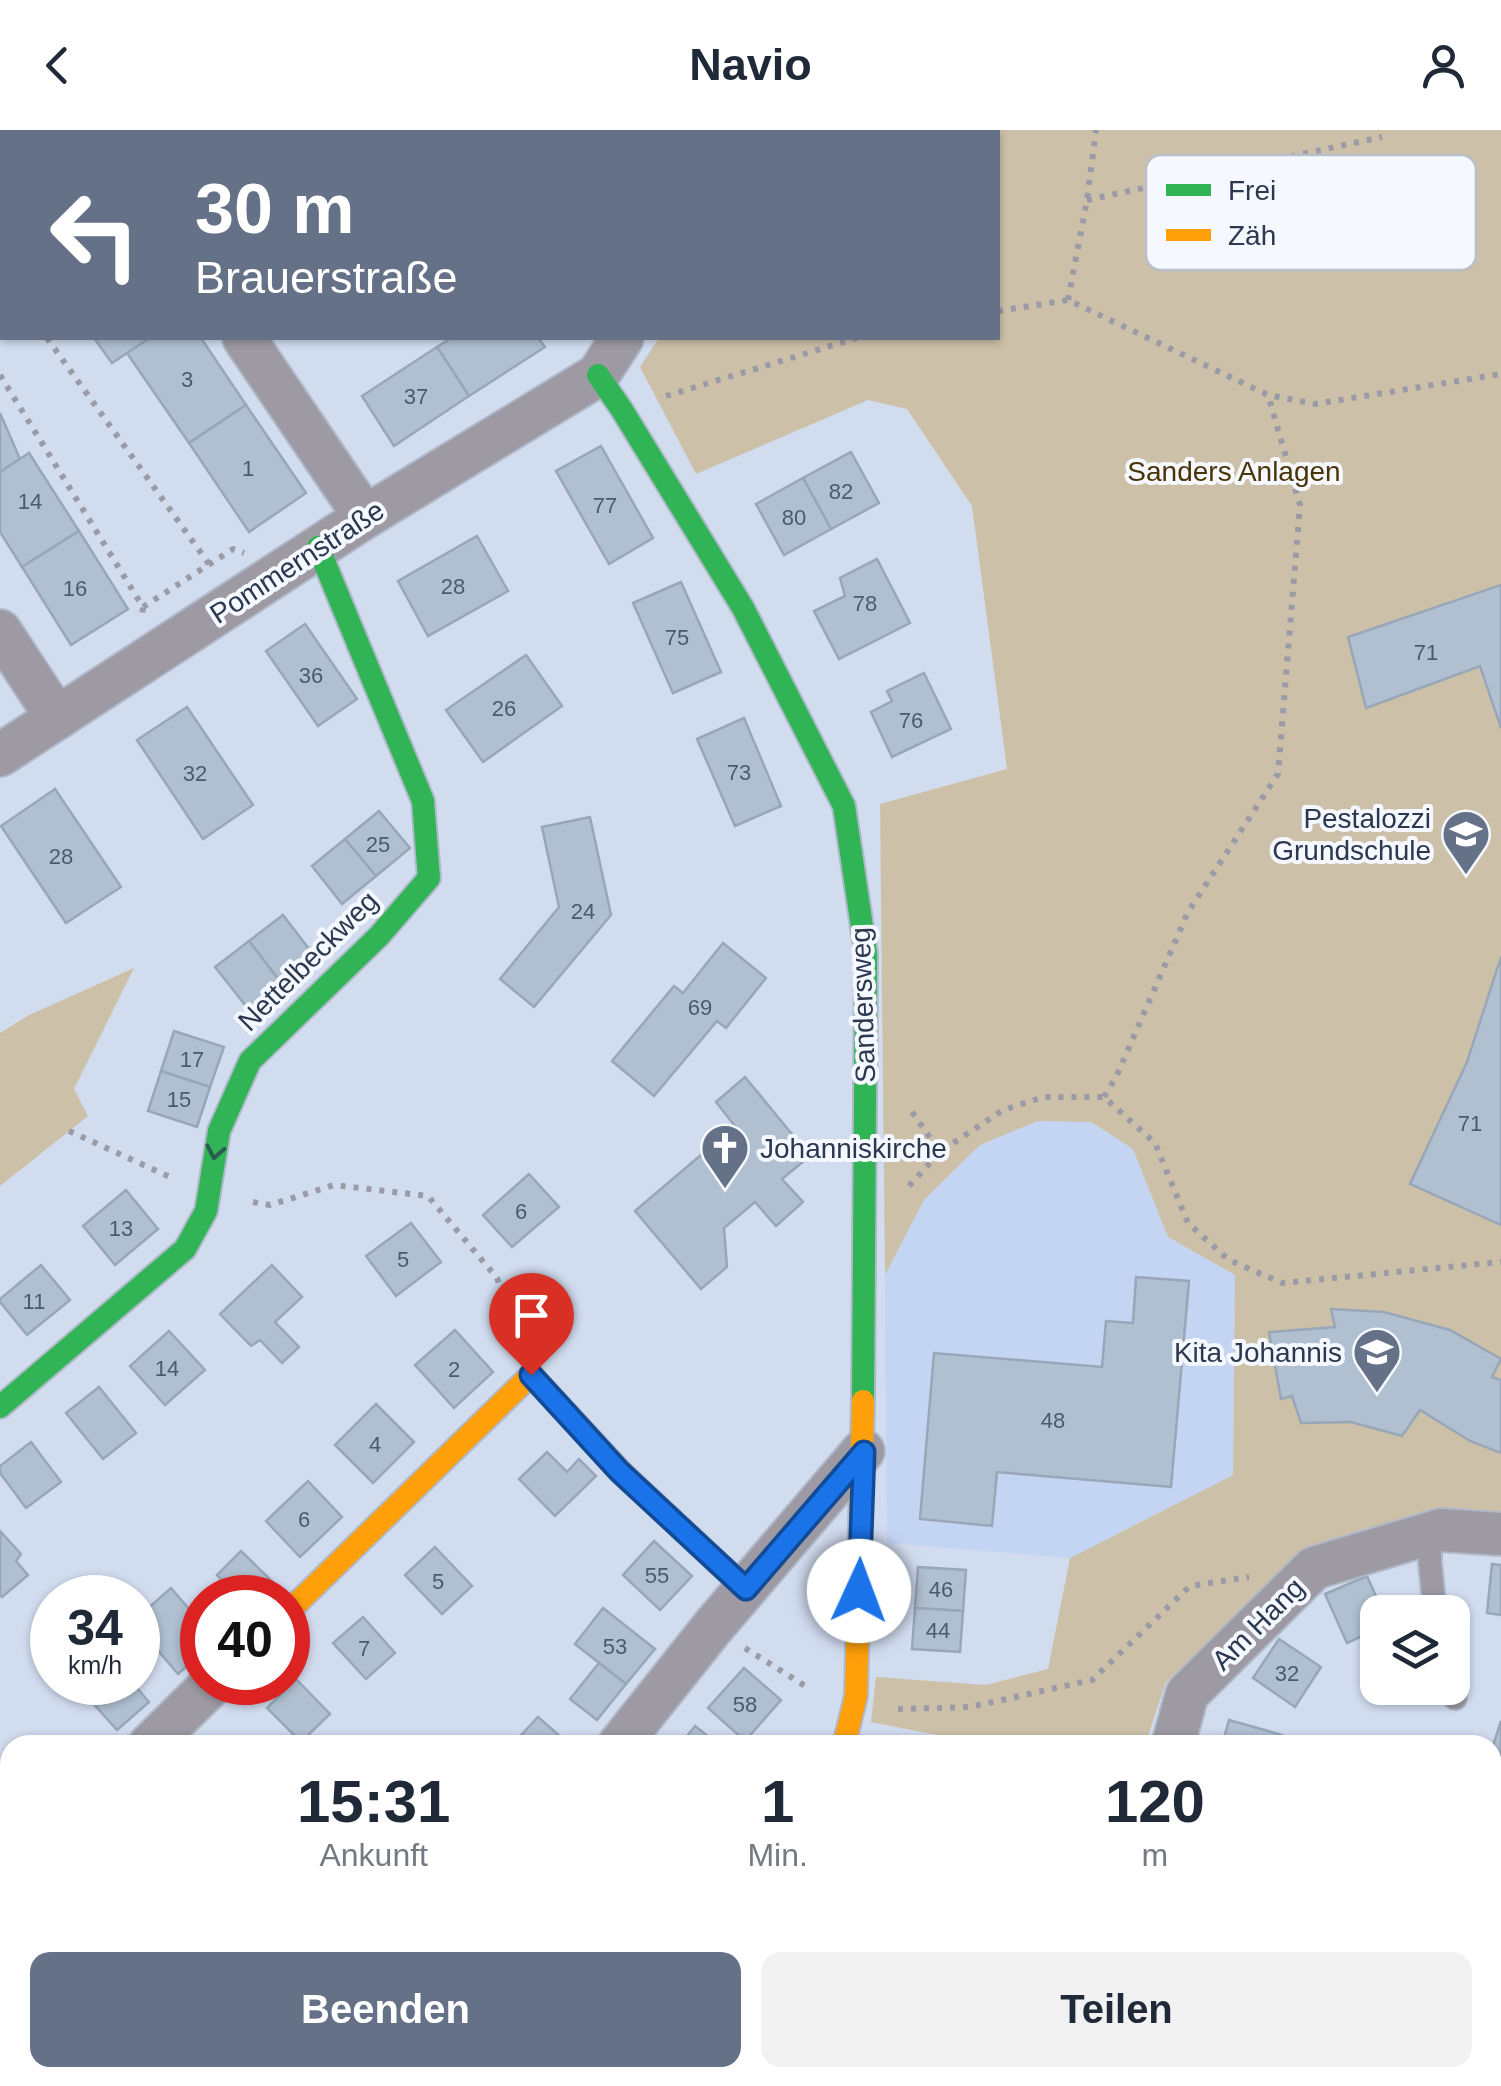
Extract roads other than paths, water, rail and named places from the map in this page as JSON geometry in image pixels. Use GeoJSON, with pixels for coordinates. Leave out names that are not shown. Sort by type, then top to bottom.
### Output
{"type":"FeatureCollection","features":[{"type":"Feature","properties":{"kind":"street"},"geometry":{"type":"LineString","coordinates":[[245,340],[365,517]]}},
{"type":"Feature","properties":{"kind":"street"},"geometry":{"type":"LineString","coordinates":[[610,392],[622,340]]}},
{"type":"Feature","properties":{"kind":"street","name":"Pommernstraße"},"geometry":{"type":"LineString","coordinates":[[0,756],[365,517],[610,392]]}},
{"type":"Feature","properties":{"kind":"street","name":"Sandersweg"},"geometry":{"type":"LineString","coordinates":[[610,392],[743,608],[844,806],[866,954],[864,1452],[854,1711],[847,1735]]}},
{"type":"Feature","properties":{"kind":"street","name":"Nettelbeckweg"},"geometry":{"type":"LineString","coordinates":[[0,1407],[185,1250],[206,1211],[219,1131],[250,1061],[380,936],[429,878],[423,801],[318,547]]}},
{"type":"Feature","properties":{"kind":"street"},"geometry":{"type":"LineString","coordinates":[[0,631],[57,718]]}},
{"type":"Feature","properties":{"kind":"street"},"geometry":{"type":"LineString","coordinates":[[310,1591],[531,1375],[619,1471],[746,1589]]}},
{"type":"Feature","properties":{"kind":"street"},"geometry":{"type":"LineString","coordinates":[[627,1735],[712,1628],[864,1452]]}},
{"type":"Feature","properties":{"kind":"street","name":"Am Hang"},"geometry":{"type":"LineString","coordinates":[[1176,1735],[1187,1694],[1314,1568],[1440,1530],[1501,1534]]}},
{"type":"Feature","properties":{"kind":"street"},"geometry":{"type":"LineString","coordinates":[[160,1735],[191,1705]]}},
{"type":"Feature","properties":{"kind":"lane"},"geometry":{"type":"LineString","coordinates":[[1430,1534],[1433,1595]]}},
{"type":"Feature","properties":{"kind":"place","name":"Pestalozzi Grundschule"},"geometry":{"type":"Point","coordinates":[1466,876]}},
{"type":"Feature","properties":{"kind":"place","name":"Johanniskirche"},"geometry":{"type":"Point","coordinates":[725,1190]}},
{"type":"Feature","properties":{"kind":"place","name":"Kita Johannis"},"geometry":{"type":"Point","coordinates":[1377,1394]}},
{"type":"Feature","properties":{"kind":"park label","name":"Sanders Anlagen"},"geometry":{"type":"Point","coordinates":[1234,471]}}]}
